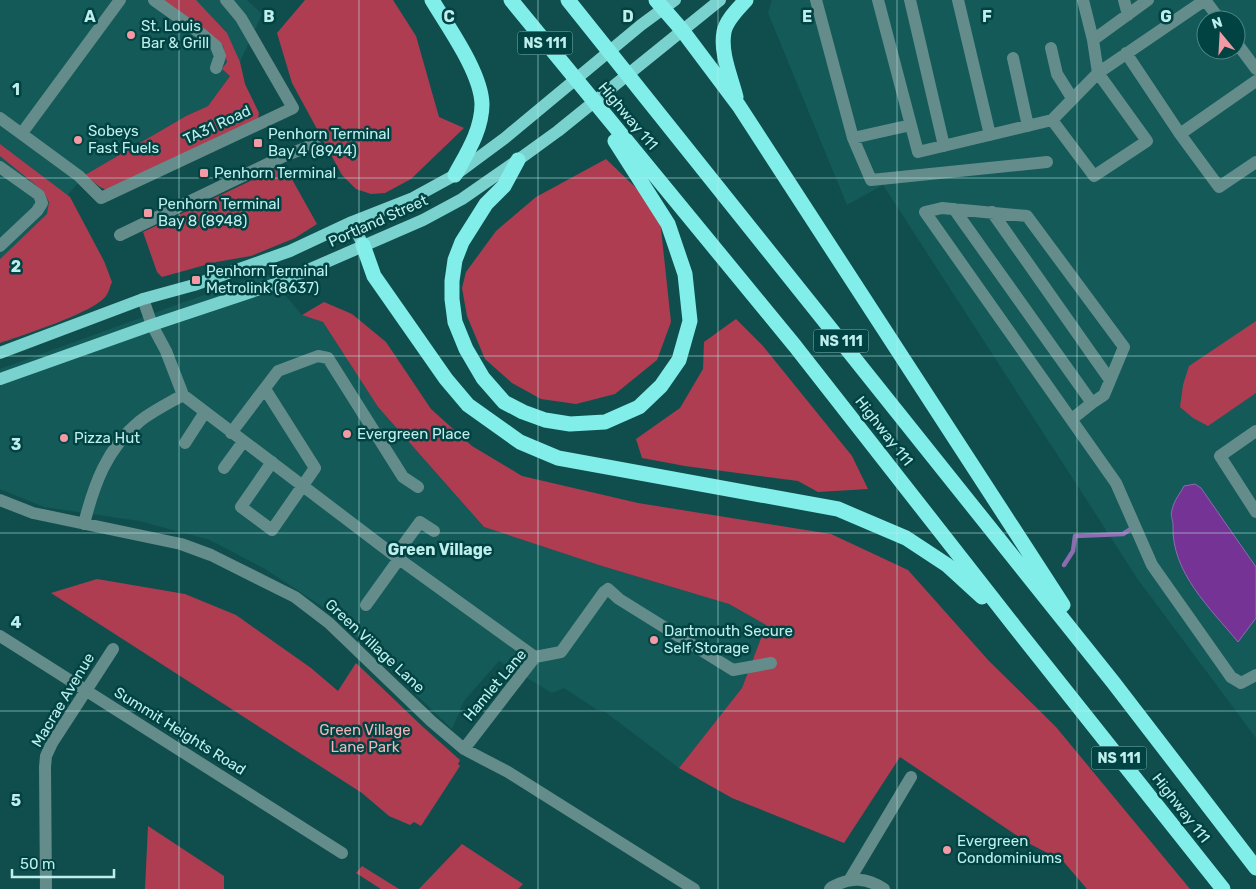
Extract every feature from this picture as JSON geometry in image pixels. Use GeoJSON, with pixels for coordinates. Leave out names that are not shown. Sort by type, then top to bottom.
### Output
{"type":"FeatureCollection","features":[{"type":"Feature","properties":{"kind":"highway"},"geometry":{"type":"LineString","coordinates":[[432,0],[468,60],[482,103],[474,140],[455,175]]}},
{"type":"Feature","properties":{"kind":"highway","name":"Highway 111"},"geometry":{"type":"LineString","coordinates":[[511,0],[580,87],[795,346],[1015,628],[1223,889]]}},
{"type":"Feature","properties":{"kind":"highway","name":"Highway 111"},"geometry":{"type":"LineString","coordinates":[[568,0],[1113,682],[1256,868]]}},
{"type":"Feature","properties":{"kind":"highway"},"geometry":{"type":"LineString","coordinates":[[739,106],[724,53],[724,31],[734,13],[746,0]]}},
{"type":"Feature","properties":{"kind":"highway"},"geometry":{"type":"LineString","coordinates":[[665,3],[682,30],[739,106],[1113,682]]}},
{"type":"Feature","properties":{"kind":"highway"},"geometry":{"type":"LineString","coordinates":[[518,160],[504,186],[486,204],[462,242],[455,260],[452,298],[455,322],[466,349],[483,378],[504,402],[523,412],[545,420],[570,424],[604,422],[639,408],[661,386],[679,360],[690,321],[685,274],[668,224],[580,87]]}},
{"type":"Feature","properties":{"kind":"highway"},"geometry":{"type":"LineString","coordinates":[[363,245],[374,276],[446,379],[468,405],[520,442],[558,458],[838,509],[906,538],[947,565],[1015,628]]}},
{"type":"Feature","properties":{"kind":"main road","name":"Portland Street"},"geometry":{"type":"LineString","coordinates":[[0,379],[152,324],[278,283],[422,220],[462,199],[558,130],[720,0]]}},
{"type":"Feature","properties":{"kind":"main road","name":"Portland Street"},"geometry":{"type":"LineString","coordinates":[[0,353],[143,299],[194,284],[290,251],[352,222],[413,198],[455,175],[505,138],[665,3]]}},
{"type":"Feature","properties":{"kind":"main road"},"geometry":{"type":"LineString","coordinates":[[352,222],[363,245]]}},
{"type":"Feature","properties":{"kind":"street"},"geometry":{"type":"LineString","coordinates":[[0,118],[22,133],[120,0]]}},
{"type":"Feature","properties":{"kind":"street"},"geometry":{"type":"LineString","coordinates":[[154,0],[216,46],[220,56],[216,68]]}},
{"type":"Feature","properties":{"kind":"street","name":"TA31 Road"},"geometry":{"type":"LineString","coordinates":[[22,133],[79,176],[101,198],[293,108],[241,18],[226,0]]}},
{"type":"Feature","properties":{"kind":"street"},"geometry":{"type":"LineString","coordinates":[[816,0],[853,138],[871,180],[1047,162]]}},
{"type":"Feature","properties":{"kind":"street"},"geometry":{"type":"LineString","coordinates":[[878,0],[918,152],[1052,120],[1098,73],[1126,53],[1205,0],[1212,10]]}},
{"type":"Feature","properties":{"kind":"street"},"geometry":{"type":"LineString","coordinates":[[910,0],[944,146]]}},
{"type":"Feature","properties":{"kind":"street"},"geometry":{"type":"LineString","coordinates":[[958,0],[990,135]]}},
{"type":"Feature","properties":{"kind":"street"},"geometry":{"type":"LineString","coordinates":[[1052,120],[1094,176],[1147,141],[1098,73],[1093,40],[1083,0]]}},
{"type":"Feature","properties":{"kind":"street"},"geometry":{"type":"LineString","coordinates":[[1124,0],[1128,15]]}},
{"type":"Feature","properties":{"kind":"street"},"geometry":{"type":"LineString","coordinates":[[1093,40],[1148,0]]}},
{"type":"Feature","properties":{"kind":"street"},"geometry":{"type":"LineString","coordinates":[[1051,48],[1058,74],[1072,98]]}},
{"type":"Feature","properties":{"kind":"street"},"geometry":{"type":"LineString","coordinates":[[1126,53],[1180,134],[1219,187],[1256,162]]}},
{"type":"Feature","properties":{"kind":"street"},"geometry":{"type":"LineString","coordinates":[[1246,56],[1256,69]]}},
{"type":"Feature","properties":{"kind":"street"},"geometry":{"type":"LineString","coordinates":[[1013,58],[1028,126]]}},
{"type":"Feature","properties":{"kind":"street"},"geometry":{"type":"LineString","coordinates":[[1180,134],[1256,81]]}},
{"type":"Feature","properties":{"kind":"street"},"geometry":{"type":"LineString","coordinates":[[853,138],[911,125]]}},
{"type":"Feature","properties":{"kind":"street"},"geometry":{"type":"LineString","coordinates":[[120,235],[282,157],[315,144]]}},
{"type":"Feature","properties":{"kind":"street"},"geometry":{"type":"LineString","coordinates":[[0,166],[40,195],[42,203],[37,211],[0,246]]}},
{"type":"Feature","properties":{"kind":"street"},"geometry":{"type":"LineString","coordinates":[[1072,419],[1104,395],[1124,347],[1027,216],[942,208],[925,212],[1116,483],[1152,565],[1230,676],[1241,683],[1256,675]]}},
{"type":"Feature","properties":{"kind":"street"},"geometry":{"type":"LineString","coordinates":[[954,209],[1092,403]]}},
{"type":"Feature","properties":{"kind":"street"},"geometry":{"type":"LineString","coordinates":[[992,212],[1110,380]]}},
{"type":"Feature","properties":{"kind":"street"},"geometry":{"type":"LineString","coordinates":[[143,299],[183,395],[399,560],[535,658]]}},
{"type":"Feature","properties":{"kind":"street"},"geometry":{"type":"LineString","coordinates":[[231,433],[278,371],[318,356],[328,358],[403,477],[418,487]]}},
{"type":"Feature","properties":{"kind":"street"},"geometry":{"type":"LineString","coordinates":[[265,389],[316,468],[272,530],[241,507],[272,462]]}},
{"type":"Feature","properties":{"kind":"street"},"geometry":{"type":"LineString","coordinates":[[84,524],[93,489],[114,448],[141,420],[183,395]]}},
{"type":"Feature","properties":{"kind":"street"},"geometry":{"type":"LineString","coordinates":[[185,443],[205,412]]}},
{"type":"Feature","properties":{"kind":"street"},"geometry":{"type":"LineString","coordinates":[[1254,435],[1220,456],[1256,512]]}},
{"type":"Feature","properties":{"kind":"street"},"geometry":{"type":"LineString","coordinates":[[224,468],[243,442]]}},
{"type":"Feature","properties":{"kind":"street","name":"Green Village Lane"},"geometry":{"type":"LineString","coordinates":[[0,500],[33,513],[181,544],[211,555],[295,597],[329,622],[425,715],[464,749],[508,772],[694,889]]}},
{"type":"Feature","properties":{"kind":"street"},"geometry":{"type":"LineString","coordinates":[[366,604],[399,560],[401,548],[420,522],[434,531]]}},
{"type":"Feature","properties":{"kind":"street","name":"Hamlet Lane"},"geometry":{"type":"LineString","coordinates":[[464,749],[535,658],[561,652],[604,592],[608,590],[619,599],[733,670],[771,663]]}},
{"type":"Feature","properties":{"kind":"street","name":"Summit Heights Road"},"geometry":{"type":"LineString","coordinates":[[0,636],[342,853]]}},
{"type":"Feature","properties":{"kind":"street","name":"Macrae Avenue"},"geometry":{"type":"LineString","coordinates":[[46,889],[45,760],[52,743],[113,649]]}},
{"type":"Feature","properties":{"kind":"street"},"geometry":{"type":"LineString","coordinates":[[850,879],[911,777]]}},
{"type":"Feature","properties":{"kind":"street"},"geometry":{"type":"LineString","coordinates":[[830,889],[832,886],[850,879],[863,879],[875,883],[884,889]]}},
{"type":"Feature","properties":{"kind":"shaded area"},"geometry":{"type":"Polygon","coordinates":[[[0,0],[247,0],[262,14],[240,62],[208,106],[186,116],[85,175],[65,198],[0,259],[0,0]]]}},
{"type":"Feature","properties":{"kind":"shaded area"},"geometry":{"type":"Polygon","coordinates":[[[772,0],[1256,0],[1256,738],[1139,581],[883,185],[847,205],[768,13],[772,0]]]}},
{"type":"Feature","properties":{"kind":"shaded area","name":"Evergreen Place"},"geometry":{"type":"Polygon","coordinates":[[[267,274],[302,315],[323,322],[378,407],[484,527],[602,566],[729,604],[766,625],[742,688],[679,768],[604,711],[597,710],[564,688],[552,693],[499,661],[464,701],[452,729],[329,611],[265,569],[210,540],[139,521],[44,507],[0,489],[0,369],[259,275],[267,274]]]}},
{"type":"Feature","properties":{"kind":"shaded area"},"geometry":{"type":"Polygon","coordinates":[[[1195,484],[1201,488],[1256,567],[1256,618],[1238,642],[1194,588],[1178,558],[1174,542],[1171,512],[1184,486],[1195,484]]]}},
{"type":"Feature","properties":{"kind":"green space"},"geometry":{"type":"Polygon","coordinates":[[[163,0],[196,0],[227,33],[240,62],[245,84],[259,113],[257,125],[111,192],[100,187],[85,175],[186,116],[208,106],[230,76],[222,69],[227,62],[223,46],[163,0]]]}},
{"type":"Feature","properties":{"kind":"green space"},"geometry":{"type":"Polygon","coordinates":[[[305,0],[393,0],[416,36],[439,117],[464,128],[411,179],[385,193],[371,194],[356,189],[342,175],[292,83],[277,33],[305,0]]]}},
{"type":"Feature","properties":{"kind":"green space"},"geometry":{"type":"Polygon","coordinates":[[[0,144],[70,197],[104,261],[112,282],[108,293],[99,303],[57,323],[0,343],[0,259],[47,214],[49,202],[43,191],[0,156],[0,144]]]}},
{"type":"Feature","properties":{"kind":"green space"},"geometry":{"type":"Polygon","coordinates":[[[606,159],[659,210],[671,322],[657,360],[615,394],[576,404],[541,399],[512,383],[485,359],[467,316],[462,288],[466,272],[496,231],[536,197],[606,159]]]}},
{"type":"Feature","properties":{"kind":"green space"},"geometry":{"type":"Polygon","coordinates":[[[284,165],[317,224],[295,238],[251,256],[216,262],[162,277],[157,272],[143,232],[284,165]]]}},
{"type":"Feature","properties":{"kind":"green space"},"geometry":{"type":"Polygon","coordinates":[[[324,302],[352,314],[386,342],[431,409],[472,446],[522,476],[638,503],[831,534],[908,570],[989,661],[1056,727],[1190,889],[1087,889],[1063,861],[1028,843],[900,757],[844,843],[732,798],[679,768],[742,688],[766,625],[729,604],[602,566],[484,527],[378,407],[323,322],[302,315],[324,302]]]}},
{"type":"Feature","properties":{"kind":"green space"},"geometry":{"type":"Polygon","coordinates":[[[736,319],[763,346],[852,456],[868,489],[818,492],[798,481],[685,466],[642,458],[636,439],[680,408],[703,369],[704,342],[736,319]]]}},
{"type":"Feature","properties":{"kind":"green space"},"geometry":{"type":"Polygon","coordinates":[[[1256,321],[1256,393],[1208,426],[1193,418],[1180,407],[1183,385],[1189,366],[1256,321]]]}},
{"type":"Feature","properties":{"kind":"green space","name":"Green Village Lane Park"},"geometry":{"type":"Polygon","coordinates":[[[97,579],[185,594],[236,615],[311,668],[338,691],[356,663],[460,760],[458,764],[460,766],[421,826],[414,822],[410,825],[389,816],[362,793],[51,593],[97,579]]]}},
{"type":"Feature","properties":{"kind":"green space"},"geometry":{"type":"Polygon","coordinates":[[[148,826],[224,876],[224,889],[145,889],[148,826]]]}},
{"type":"Feature","properties":{"kind":"green space"},"geometry":{"type":"Polygon","coordinates":[[[462,844],[523,884],[518,889],[419,889],[462,844]]]}},
{"type":"Feature","properties":{"kind":"green space"},"geometry":{"type":"Polygon","coordinates":[[[362,866],[399,889],[381,889],[356,873],[362,866]]]}},
{"type":"Feature","properties":{"kind":"waterway"},"geometry":{"type":"LineString","coordinates":[[1064,565],[1073,551],[1075,536],[1123,534],[1134,527]]}},
{"type":"Feature","properties":{"kind":"place","name":"St. Louis Bar & Grill"},"geometry":{"type":"Point","coordinates":[131,35]}},
{"type":"Feature","properties":{"kind":"place","name":"Sobeys Fast Fuels"},"geometry":{"type":"Point","coordinates":[78,140]}},
{"type":"Feature","properties":{"kind":"place","name":"Penhorn Terminal Bay 4 (8944)"},"geometry":{"type":"Point","coordinates":[258,143]}},
{"type":"Feature","properties":{"kind":"place","name":"Penhorn Terminal"},"geometry":{"type":"Point","coordinates":[204,173]}},
{"type":"Feature","properties":{"kind":"place","name":"Penhorn Terminal Bay 8 (8948)"},"geometry":{"type":"Point","coordinates":[148,213]}},
{"type":"Feature","properties":{"kind":"place","name":"Penhorn Terminal Metrolink (8637)"},"geometry":{"type":"Point","coordinates":[196,280]}},
{"type":"Feature","properties":{"kind":"place","name":"Evergreen Place"},"geometry":{"type":"Point","coordinates":[347,434]}},
{"type":"Feature","properties":{"kind":"place","name":"Pizza Hut"},"geometry":{"type":"Point","coordinates":[64,438]}},
{"type":"Feature","properties":{"kind":"place","name":"Dartmouth Secure Self Storage"},"geometry":{"type":"Point","coordinates":[654,640]}},
{"type":"Feature","properties":{"kind":"place","name":"Evergreen Condominiums"},"geometry":{"type":"Point","coordinates":[947,850]}},
{"type":"Feature","properties":{"kind":"district","name":"Green Village"},"geometry":{"type":"Point","coordinates":[440,549]}}]}
